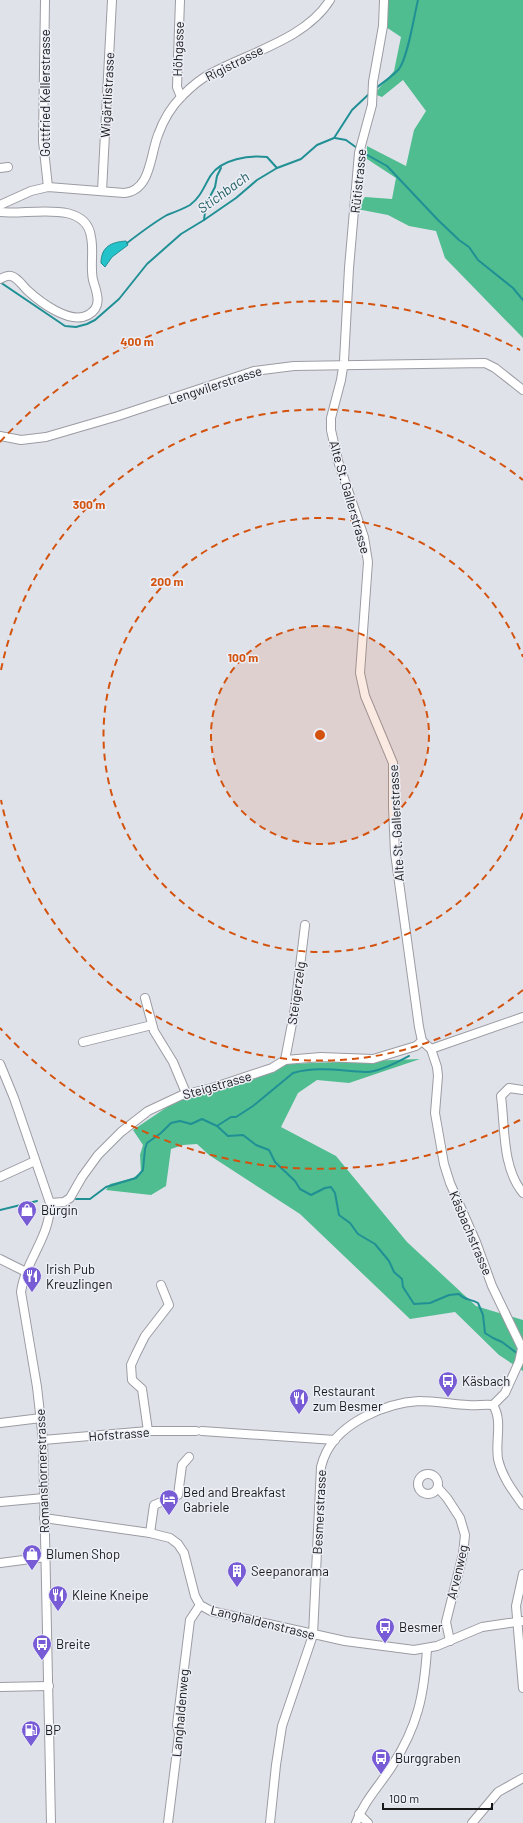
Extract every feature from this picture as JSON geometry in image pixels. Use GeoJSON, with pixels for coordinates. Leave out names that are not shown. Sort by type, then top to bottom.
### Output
{"type":"FeatureCollection","features":[{"type":"Feature","properties":{"kind":"street","name":"Gottfried Kellerstrasse"},"geometry":{"type":"LineString","coordinates":[[45,0],[43,141],[48,187]]}},
{"type":"Feature","properties":{"kind":"street","name":"Wigärtlistrasse"},"geometry":{"type":"LineString","coordinates":[[102,191],[112,0]]}},
{"type":"Feature","properties":{"kind":"street","name":"Höhgasse"},"geometry":{"type":"LineString","coordinates":[[180,0],[176,87],[181,97]]}},
{"type":"Feature","properties":{"kind":"street","name":"Rigistrasse"},"geometry":{"type":"LineString","coordinates":[[0,205],[32,191],[48,187],[129,193],[142,184],[146,177],[158,134],[169,112],[181,97],[209,74],[288,36],[304,26],[314,19],[330,0]]}},
{"type":"Feature","properties":{"kind":"street","name":"Rütistrasse"},"geometry":{"type":"LineString","coordinates":[[343,364],[359,150],[373,98],[373,82],[382,26],[384,0]]}},
{"type":"Feature","properties":{"kind":"street"},"geometry":{"type":"LineString","coordinates":[[0,212],[64,212],[77,216],[86,224],[92,236],[92,275],[98,299],[97,308],[89,315],[80,318],[72,317],[62,314],[30,293],[14,277],[7,276],[0,279]]}},
{"type":"Feature","properties":{"kind":"street","name":"Lengwilerstrasse"},"geometry":{"type":"LineString","coordinates":[[0,436],[21,440],[46,437],[118,416],[254,371],[294,366],[343,364],[485,363],[495,368],[523,390]]}},
{"type":"Feature","properties":{"kind":"street","name":"Alte St. Gallerstrasse"},"geometry":{"type":"LineString","coordinates":[[343,364],[341,380],[331,418],[331,430],[338,461],[364,537],[368,562],[360,673],[365,696],[394,763],[393,807],[395,853],[422,1041]]}},
{"type":"Feature","properties":{"kind":"street","name":"Steigerzelg"},"geometry":{"type":"LineString","coordinates":[[285,1060],[295,1008],[305,925]]}},
{"type":"Feature","properties":{"kind":"street"},"geometry":{"type":"LineString","coordinates":[[145,998],[152,1025],[173,1062],[186,1093]]}},
{"type":"Feature","properties":{"kind":"street"},"geometry":{"type":"LineString","coordinates":[[422,1041],[431,1049],[523,1017]]}},
{"type":"Feature","properties":{"kind":"street"},"geometry":{"type":"LineString","coordinates":[[83,1042],[152,1025]]}},
{"type":"Feature","properties":{"kind":"street","name":"Steigstrasse"},"geometry":{"type":"LineString","coordinates":[[50,1203],[64,1202],[70,1198],[82,1177],[103,1148],[136,1120],[153,1108],[186,1093],[212,1088],[272,1068],[285,1060],[321,1057],[373,1059],[416,1046],[422,1041]]}},
{"type":"Feature","properties":{"kind":"street","name":"Käsbachstrasse"},"geometry":{"type":"LineString","coordinates":[[431,1049],[438,1076],[435,1113],[446,1170],[452,1189],[476,1242],[492,1286],[522,1352],[505,1394],[493,1404]]}},
{"type":"Feature","properties":{"kind":"street","name":"Romanshornerstrasse"},"geometry":{"type":"LineString","coordinates":[[0,1064],[14,1098],[50,1203],[50,1213],[46,1231],[22,1282],[21,1298],[41,1418],[43,1440],[51,1823]]}},
{"type":"Feature","properties":{"kind":"street"},"geometry":{"type":"LineString","coordinates":[[523,1090],[509,1088],[501,1096],[505,1142],[510,1165],[515,1184],[523,1193]]}},
{"type":"Feature","properties":{"kind":"street"},"geometry":{"type":"LineString","coordinates":[[0,1177],[35,1161]]}},
{"type":"Feature","properties":{"kind":"street"},"geometry":{"type":"LineString","coordinates":[[0,1259],[26,1272]]}},
{"type":"Feature","properties":{"kind":"street"},"geometry":{"type":"LineString","coordinates":[[148,1431],[142,1389],[132,1380],[131,1365],[145,1336],[169,1305],[161,1285]]}},
{"type":"Feature","properties":{"kind":"street","name":"Besmerstrasse"},"geometry":{"type":"LineString","coordinates":[[270,1823],[282,1726],[313,1635],[321,1468],[326,1452],[335,1440],[353,1423],[367,1415],[396,1405],[427,1401],[468,1405],[493,1404]]}},
{"type":"Feature","properties":{"kind":"street"},"geometry":{"type":"LineString","coordinates":[[493,1404],[498,1414],[497,1449],[501,1468],[504,1476],[523,1506]]}},
{"type":"Feature","properties":{"kind":"street"},"geometry":{"type":"LineString","coordinates":[[0,1423],[41,1418]]}},
{"type":"Feature","properties":{"kind":"street","name":"Hofstrasse"},"geometry":{"type":"LineString","coordinates":[[43,1440],[148,1431],[199,1431],[335,1440]]}},
{"type":"Feature","properties":{"kind":"street"},"geometry":{"type":"LineString","coordinates":[[150,1533],[154,1505],[178,1495],[182,1465],[189,1457]]}},
{"type":"Feature","properties":{"kind":"street","name":"Arvenweg"},"geometry":{"type":"LineString","coordinates":[[438,1488],[447,1498],[460,1518],[465,1535],[463,1554],[446,1622],[450,1640]]}},
{"type":"Feature","properties":{"kind":"street"},"geometry":{"type":"LineString","coordinates":[[0,1502],[44,1498]]}},
{"type":"Feature","properties":{"kind":"street","name":"Langhaldenstrasse"},"geometry":{"type":"LineString","coordinates":[[44,1518],[150,1533],[170,1538],[178,1544],[184,1553],[195,1596],[200,1605],[211,1611],[313,1635],[398,1649],[427,1649],[482,1627],[520,1622]]}},
{"type":"Feature","properties":{"kind":"street"},"geometry":{"type":"LineString","coordinates":[[0,1563],[46,1557]]}},
{"type":"Feature","properties":{"kind":"street"},"geometry":{"type":"LineString","coordinates":[[523,1574],[516,1606],[520,1622],[523,1688]]}},
{"type":"Feature","properties":{"kind":"street","name":"Langhaldenweg"},"geometry":{"type":"LineString","coordinates":[[168,1823],[179,1734],[177,1725],[190,1620],[200,1605]]}},
{"type":"Feature","properties":{"kind":"street"},"geometry":{"type":"LineString","coordinates":[[356,1823],[359,1814],[392,1765],[415,1724],[424,1688],[427,1649]]}},
{"type":"Feature","properties":{"kind":"street"},"geometry":{"type":"LineString","coordinates":[[0,1687],[49,1686]]}},
{"type":"Feature","properties":{"kind":"street"},"geometry":{"type":"LineString","coordinates":[[472,1823],[498,1792],[523,1778]]}},
{"type":"Feature","properties":{"kind":"street"},"geometry":{"type":"LineString","coordinates":[[359,1814],[368,1823]]}},
{"type":"Feature","properties":{"kind":"green space"},"geometry":{"type":"Polygon","coordinates":[[[385,0],[523,0],[523,338],[445,258],[436,231],[409,226],[388,215],[357,209],[365,197],[392,199],[396,178],[367,159],[367,146],[406,166],[414,130],[426,111],[403,80],[382,97],[374,94],[394,71],[401,37],[386,27],[385,0]]]}},
{"type":"Feature","properties":{"kind":"green space"},"geometry":{"type":"Polygon","coordinates":[[[420,1059],[349,1083],[317,1080],[298,1093],[281,1127],[336,1156],[407,1242],[476,1306],[523,1320],[523,1371],[499,1355],[455,1312],[410,1319],[300,1214],[209,1155],[197,1144],[183,1145],[171,1149],[166,1186],[151,1195],[106,1190],[110,1184],[133,1178],[141,1172],[140,1155],[143,1145],[133,1130],[176,1101],[246,1083],[286,1064],[420,1059]]]}},
{"type":"Feature","properties":{"kind":"water"},"geometry":{"type":"Polygon","coordinates":[[[126,241],[128,245],[112,257],[105,267],[101,263],[101,258],[105,249],[111,244],[126,241]]]}},
{"type":"Feature","properties":{"kind":"waterway","name":"Stichbach"},"geometry":{"type":"LineString","coordinates":[[375,89],[396,72],[402,63],[408,46],[418,0]]}},
{"type":"Feature","properties":{"kind":"waterway","name":"Stichbach"},"geometry":{"type":"LineString","coordinates":[[0,282],[65,326],[76,327],[95,320],[119,299],[147,264],[181,234],[236,198],[257,180],[277,168],[301,159],[317,145],[334,138],[352,110],[370,93]]}},
{"type":"Feature","properties":{"kind":"waterway"},"geometry":{"type":"LineString","coordinates":[[335,138],[346,140],[357,148]]}},
{"type":"Feature","properties":{"kind":"waterway"},"geometry":{"type":"LineString","coordinates":[[362,152],[387,166],[438,220],[459,240],[469,247],[478,260],[513,288],[523,300]]}},
{"type":"Feature","properties":{"kind":"waterway"},"geometry":{"type":"LineString","coordinates":[[127,243],[162,218],[194,202],[200,195],[211,175],[222,165],[236,159],[267,157],[277,168]]}},
{"type":"Feature","properties":{"kind":"waterway"},"geometry":{"type":"LineString","coordinates":[[204,220],[206,204],[215,187],[217,176],[221,168]]}},
{"type":"Feature","properties":{"kind":"waterway"},"geometry":{"type":"LineString","coordinates":[[217,1126],[231,1117],[236,1117],[253,1106],[293,1073],[320,1069],[370,1072],[388,1067],[409,1056]]}},
{"type":"Feature","properties":{"kind":"waterway"},"geometry":{"type":"LineString","coordinates":[[76,1199],[90,1199],[106,1187],[136,1178],[143,1170],[147,1143],[161,1133],[171,1123],[180,1121],[191,1124],[202,1119],[217,1126],[228,1136],[243,1135],[256,1145],[269,1150],[275,1162],[295,1181],[300,1189],[311,1195],[325,1188],[331,1187],[335,1193],[339,1215],[350,1223],[358,1234],[375,1244],[389,1261],[394,1272],[402,1279],[403,1287],[414,1304],[430,1303],[449,1295],[459,1294],[478,1303],[483,1315],[485,1333],[502,1342],[518,1354]]}},
{"type":"Feature","properties":{"kind":"waterway"},"geometry":{"type":"LineString","coordinates":[[0,1210],[37,1201]]}},
{"type":"Feature","properties":{"kind":"place","name":"Bürgin"},"geometry":{"type":"Point","coordinates":[27,1227]}},
{"type":"Feature","properties":{"kind":"place","name":"Irish Pub Kreuzlingen"},"geometry":{"type":"Point","coordinates":[32,1293]}},
{"type":"Feature","properties":{"kind":"place","name":"Käsbach"},"geometry":{"type":"Point","coordinates":[448,1398]}},
{"type":"Feature","properties":{"kind":"place","name":"Restaurant zum Besmer"},"geometry":{"type":"Point","coordinates":[299,1415]}},
{"type":"Feature","properties":{"kind":"place","name":"Bed and Breakfast Gabriele"},"geometry":{"type":"Point","coordinates":[169,1516]}},
{"type":"Feature","properties":{"kind":"place","name":"Blumen Shop"},"geometry":{"type":"Point","coordinates":[32,1571]}},
{"type":"Feature","properties":{"kind":"place","name":"Seepanorama"},"geometry":{"type":"Point","coordinates":[237,1588]}},
{"type":"Feature","properties":{"kind":"place","name":"Kleine Kneipe"},"geometry":{"type":"Point","coordinates":[58,1612]}},
{"type":"Feature","properties":{"kind":"place","name":"Besmer"},"geometry":{"type":"Point","coordinates":[385,1644]}},
{"type":"Feature","properties":{"kind":"place","name":"Breite"},"geometry":{"type":"Point","coordinates":[42,1661]}},
{"type":"Feature","properties":{"kind":"place","name":"BP"},"geometry":{"type":"Point","coordinates":[31,1747]}},
{"type":"Feature","properties":{"kind":"place","name":"Burggraben"},"geometry":{"type":"Point","coordinates":[381,1775]}}]}
